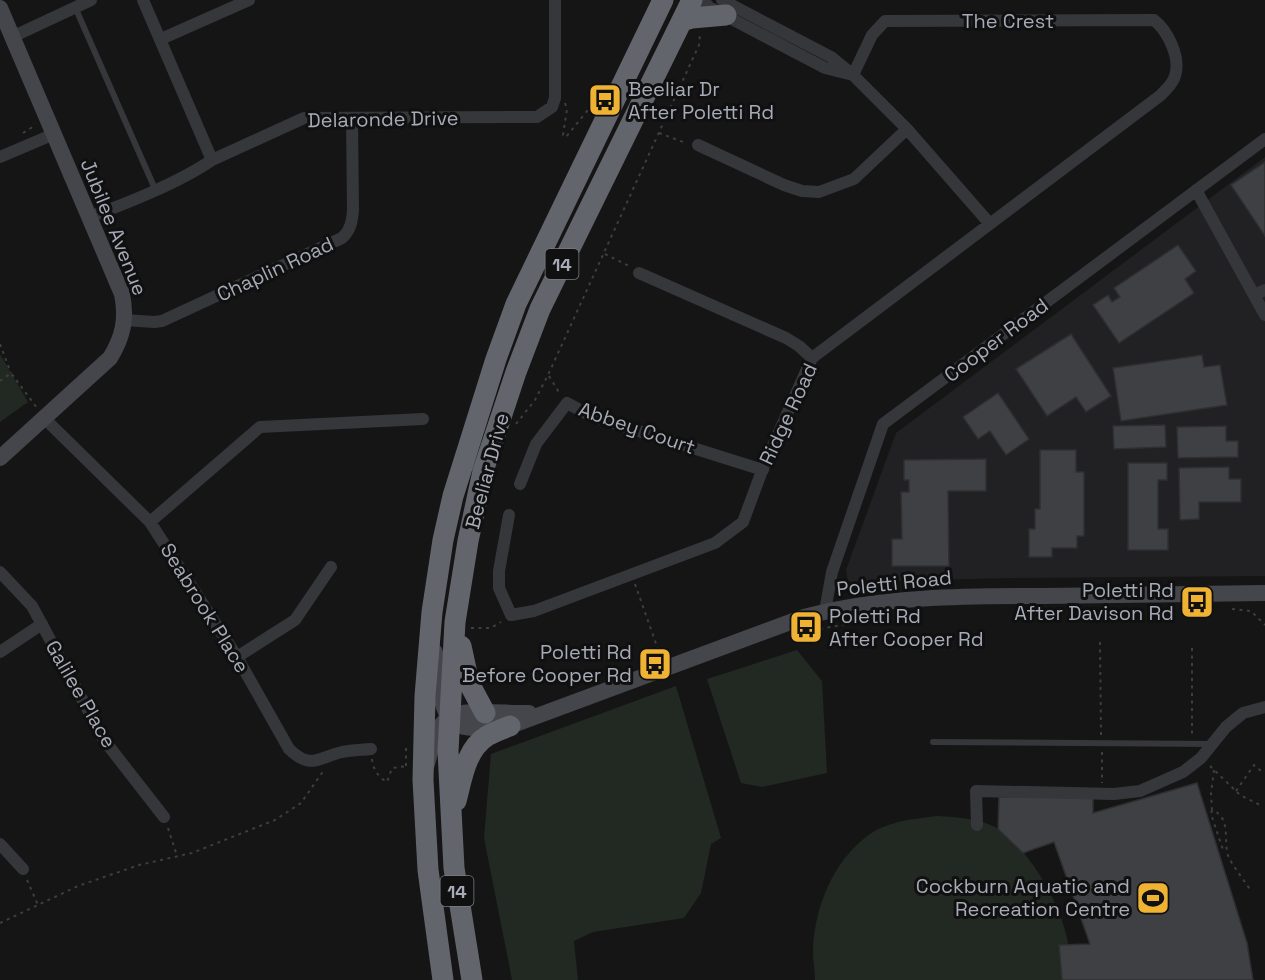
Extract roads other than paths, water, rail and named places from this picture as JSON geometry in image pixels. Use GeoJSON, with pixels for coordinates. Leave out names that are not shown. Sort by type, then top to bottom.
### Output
{"type":"FeatureCollection","features":[{"type":"Feature","properties":{"kind":"highway","name":"Beeliar Drive"},"geometry":{"type":"LineString","coordinates":[[472,980],[458,900],[450,821],[448,751],[449,717],[463,625],[468,541],[483,471],[540,309],[692,0]]}},
{"type":"Feature","properties":{"kind":"highway","name":"Beeliar Drive"},"geometry":{"type":"LineString","coordinates":[[443,980],[428,870],[423,773],[425,696],[432,612],[443,540],[458,476],[516,304],[665,2]]}},
{"type":"Feature","properties":{"kind":"highway"},"geometry":{"type":"LineString","coordinates":[[682,21],[724,8]]}},
{"type":"Feature","properties":{"kind":"highway"},"geometry":{"type":"LineString","coordinates":[[463,625],[469,683],[485,713]]}},
{"type":"Feature","properties":{"kind":"highway"},"geometry":{"type":"LineString","coordinates":[[450,821],[467,760],[474,748],[487,736],[510,726]]}},
{"type":"Feature","properties":{"kind":"main road","name":"Jubilee Avenue"},"geometry":{"type":"LineString","coordinates":[[0,8],[122,294],[125,320],[118,345],[110,358],[40,412],[0,458]]}},
{"type":"Feature","properties":{"kind":"main road","name":"Poletti Road"},"geometry":{"type":"LineString","coordinates":[[545,712],[464,712],[449,717],[454,723],[464,726],[510,726],[528,721],[545,712],[825,611],[881,603],[967,597],[1265,593]]}},
{"type":"Feature","properties":{"kind":"main road"},"geometry":{"type":"LineString","coordinates":[[423,773],[442,725],[449,717],[442,706],[435,660],[432,612]]}},
{"type":"Feature","properties":{"kind":"street"},"geometry":{"type":"LineString","coordinates":[[12,37],[91,0]]}},
{"type":"Feature","properties":{"kind":"street"},"geometry":{"type":"LineString","coordinates":[[143,0],[212,160]]}},
{"type":"Feature","properties":{"kind":"street"},"geometry":{"type":"LineString","coordinates":[[161,39],[249,0]]}},
{"type":"Feature","properties":{"kind":"street","name":"Delaronde Drive"},"geometry":{"type":"LineString","coordinates":[[89,217],[198,169],[212,160],[304,118],[537,117],[552,107],[556,87],[555,0]]}},
{"type":"Feature","properties":{"kind":"street"},"geometry":{"type":"LineString","coordinates":[[703,0],[709,6],[724,8],[825,68],[853,75],[907,129],[990,224]]}},
{"type":"Feature","properties":{"kind":"street","name":"The Crest"},"geometry":{"type":"LineString","coordinates":[[853,75],[872,35],[885,21],[1154,20],[1169,36],[1174,53]]}},
{"type":"Feature","properties":{"kind":"street","name":"Ridge Road"},"geometry":{"type":"LineString","coordinates":[[509,515],[499,571],[499,588],[511,615],[534,611],[715,543],[743,522],[812,358],[1161,95],[1176,74],[1174,53]]}},
{"type":"Feature","properties":{"kind":"street","name":"Chaplin Road"},"geometry":{"type":"LineString","coordinates":[[125,320],[162,321],[347,234],[353,210],[352,118]]}},
{"type":"Feature","properties":{"kind":"street"},"geometry":{"type":"LineString","coordinates":[[698,145],[784,185],[802,191],[819,192],[854,179],[907,129]]}},
{"type":"Feature","properties":{"kind":"street"},"geometry":{"type":"LineString","coordinates":[[0,157],[54,134]]}},
{"type":"Feature","properties":{"kind":"street","name":"Cooper Road"},"geometry":{"type":"LineString","coordinates":[[825,611],[832,572],[883,424],[1265,139]]}},
{"type":"Feature","properties":{"kind":"street"},"geometry":{"type":"LineString","coordinates":[[1196,190],[1259,292],[1265,315]]}},
{"type":"Feature","properties":{"kind":"street"},"geometry":{"type":"LineString","coordinates":[[639,273],[786,338],[812,358]]}},
{"type":"Feature","properties":{"kind":"street","name":"Abbey Court"},"geometry":{"type":"LineString","coordinates":[[520,484],[536,444],[567,403],[591,416],[763,470]]}},
{"type":"Feature","properties":{"kind":"street","name":"Seabrook Place"},"geometry":{"type":"LineString","coordinates":[[40,412],[150,522],[237,657],[289,748],[299,758],[314,761],[342,752],[371,748]]}},
{"type":"Feature","properties":{"kind":"street"},"geometry":{"type":"LineString","coordinates":[[150,522],[260,427],[423,419]]}},
{"type":"Feature","properties":{"kind":"street"},"geometry":{"type":"LineString","coordinates":[[237,657],[295,620],[331,567]]}},
{"type":"Feature","properties":{"kind":"street","name":"Galilee Place"},"geometry":{"type":"LineString","coordinates":[[0,572],[32,606],[104,740],[164,817]]}},
{"type":"Feature","properties":{"kind":"street"},"geometry":{"type":"LineString","coordinates":[[0,652],[42,624]]}},
{"type":"Feature","properties":{"kind":"street"},"geometry":{"type":"LineString","coordinates":[[977,825],[976,791],[1129,793],[1173,778],[1201,758],[1226,727],[1243,713],[1265,707]]}},
{"type":"Feature","properties":{"kind":"street"},"geometry":{"type":"LineString","coordinates":[[0,844],[23,869]]}},
{"type":"Feature","properties":{"kind":"lane"},"geometry":{"type":"LineString","coordinates":[[75,8],[154,189]]}},
{"type":"Feature","properties":{"kind":"lane"},"geometry":{"type":"LineString","coordinates":[[933,742],[1192,742],[1212,744]]}},
{"type":"Feature","properties":{"kind":"place","name":"Beeliar Dr After Poletti Rd"},"geometry":{"type":"Point","coordinates":[605,100]}},
{"type":"Feature","properties":{"kind":"place","name":"Poletti Rd After Davison Rd"},"geometry":{"type":"Point","coordinates":[1197,602]}},
{"type":"Feature","properties":{"kind":"place","name":"Poletti Rd After Cooper Rd"},"geometry":{"type":"Point","coordinates":[806,627]}},
{"type":"Feature","properties":{"kind":"place","name":"Poletti Rd Before Cooper Rd"},"geometry":{"type":"Point","coordinates":[655,664]}},
{"type":"Feature","properties":{"kind":"place","name":"Cockburn Aquatic and Recreation Centre"},"geometry":{"type":"Point","coordinates":[1153,898]}}]}
